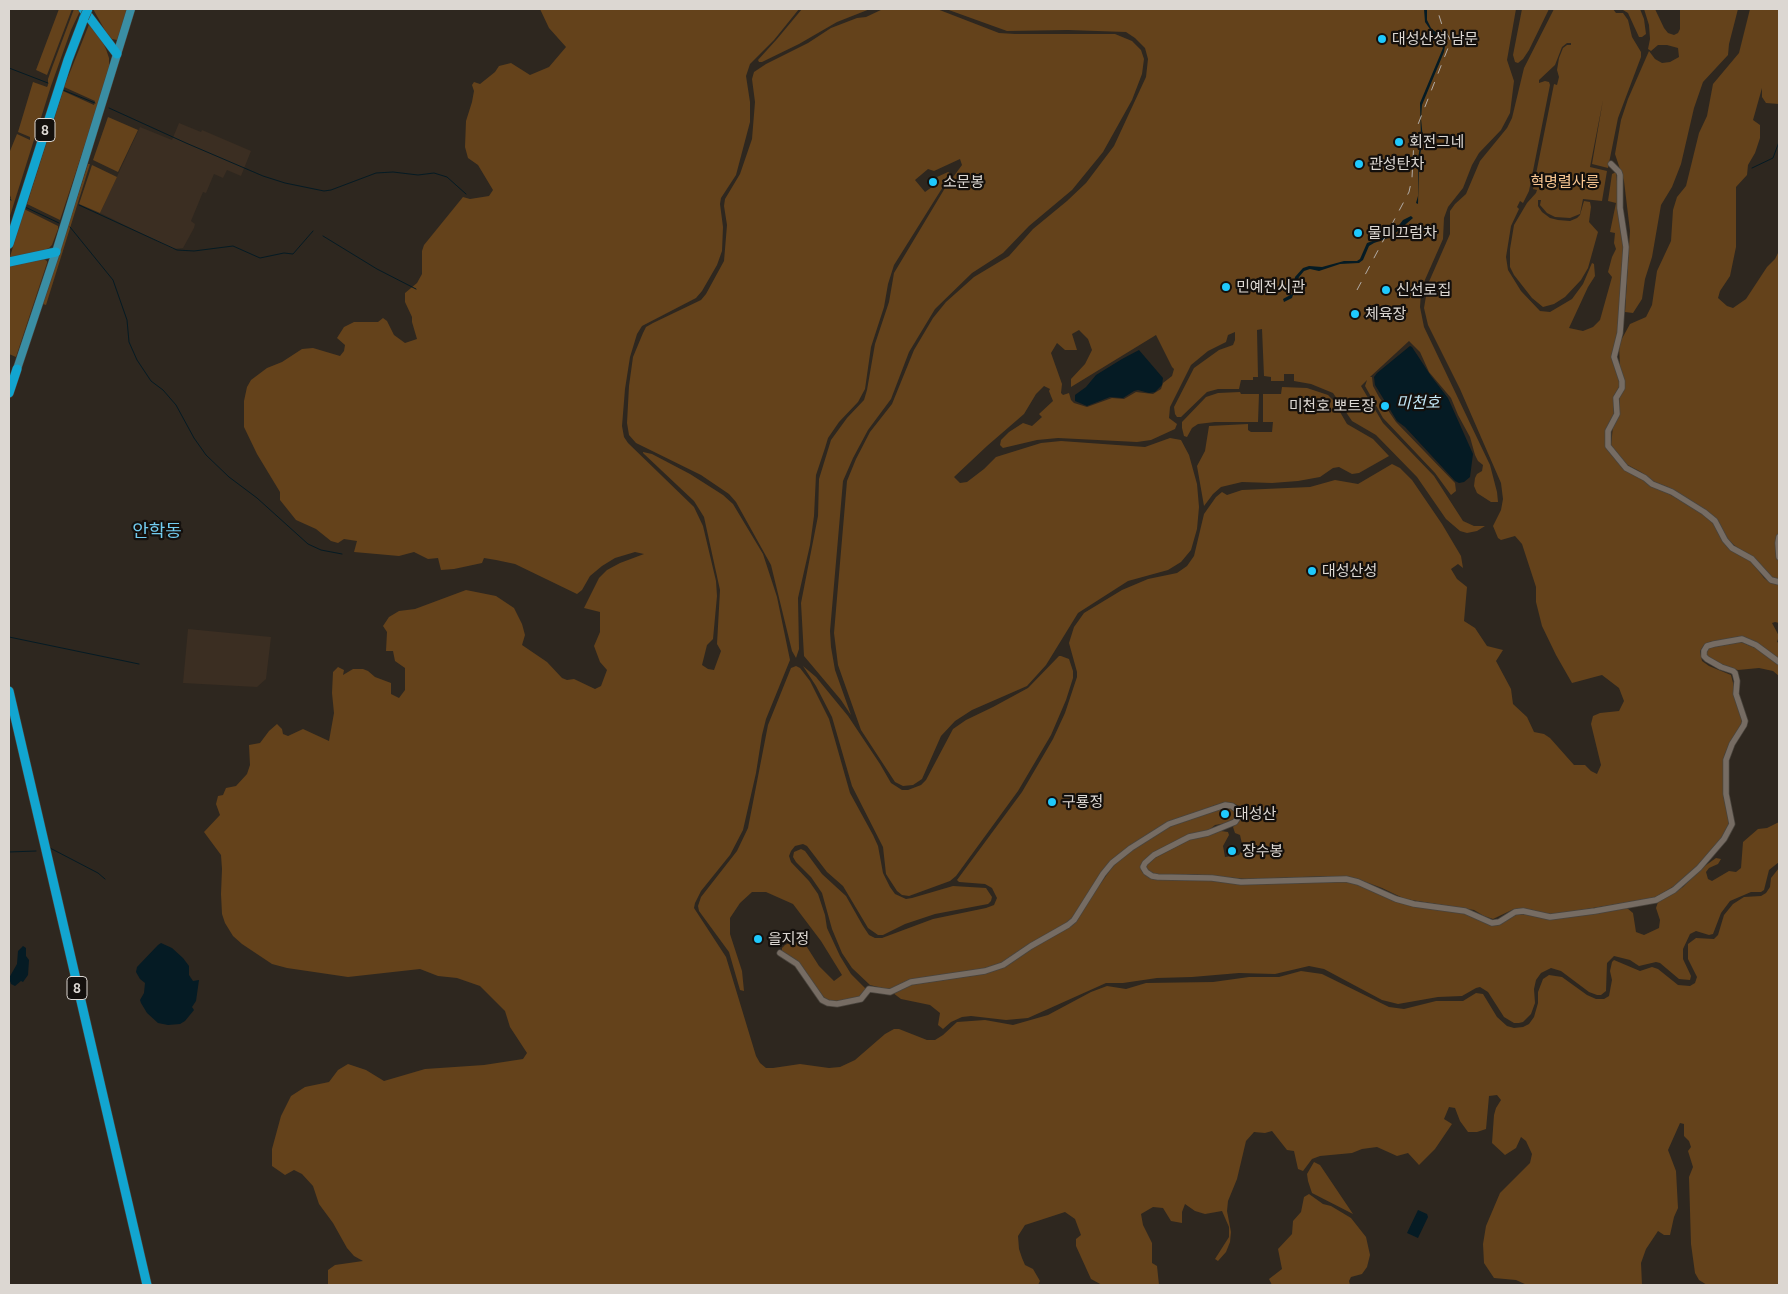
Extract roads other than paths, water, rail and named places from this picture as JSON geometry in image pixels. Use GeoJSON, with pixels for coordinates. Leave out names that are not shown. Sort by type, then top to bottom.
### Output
{"type":"FeatureCollection","features":[{"type":"Feature","properties":{"kind":"highway","name":"8"},"geometry":{"type":"LineString","coordinates":[[9,230],[63,62],[83,13],[88,9]]}},
{"type":"Feature","properties":{"kind":"highway","name":"8"},"geometry":{"type":"LineString","coordinates":[[9,244],[83,13]]}},
{"type":"Feature","properties":{"kind":"highway"},"geometry":{"type":"LineString","coordinates":[[83,13],[117,54]]}},
{"type":"Feature","properties":{"kind":"highway"},"geometry":{"type":"LineString","coordinates":[[9,262],[56,252]]}},
{"type":"Feature","properties":{"kind":"highway"},"geometry":{"type":"LineString","coordinates":[[9,393],[13,367]]}},
{"type":"Feature","properties":{"kind":"highway","name":"8"},"geometry":{"type":"LineString","coordinates":[[9,691],[146,1285]]}},
{"type":"Feature","properties":{"kind":"highway","name":"8"},"geometry":{"type":"LineString","coordinates":[[9,710],[142,1285]]}},
{"type":"Feature","properties":{"kind":"main road"},"geometry":{"type":"LineString","coordinates":[[13,367],[56,252],[131,9]]}},
{"type":"Feature","properties":{"kind":"street"},"geometry":{"type":"LineString","coordinates":[[1611,164],[1620,175],[1620,208],[1626,248],[1620,333],[1614,357],[1622,381],[1622,388],[1616,398],[1617,414],[1608,431],[1608,446],[1626,468],[1652,484],[1672,492],[1704,512],[1715,521],[1732,548],[1752,560],[1771,580],[1779,582]]}},
{"type":"Feature","properties":{"kind":"street"},"geometry":{"type":"LineString","coordinates":[[1779,537],[1779,557]]}},
{"type":"Feature","properties":{"kind":"street"},"geometry":{"type":"LineString","coordinates":[[780,953],[796,964],[822,1000],[828,1004],[844,1004],[861,999],[869,989],[890,992],[911,982],[985,972],[1004,965],[1074,920],[1103,874],[1112,863],[1131,848],[1169,824],[1225,805],[1232,806],[1237,810],[1240,816],[1235,822],[1208,833],[1188,837],[1154,855],[1143,867],[1146,872],[1158,877],[1212,878],[1241,882],[1346,880],[1358,882],[1396,899],[1414,904],[1465,911],[1492,923],[1498,922],[1515,912],[1523,911],[1550,917],[1595,912],[1656,900],[1674,890],[1699,868],[1724,838],[1732,824],[1726,794],[1726,760],[1732,744],[1745,721],[1736,694],[1737,680],[1735,673],[1707,659],[1704,656],[1704,651],[1707,646],[1728,640],[1742,640],[1756,645],[1779,662]]}},
{"type":"Feature","properties":{"kind":"water"},"geometry":{"type":"Polygon","coordinates":[[[1424,9],[1427,9],[1427,20],[1431,28],[1443,38],[1445,46],[1422,105],[1423,139],[1419,161],[1418,204],[1416,203],[1418,196],[1418,160],[1421,138],[1420,103],[1443,48],[1425,22],[1424,9]]]}},
{"type":"Feature","properties":{"kind":"water"},"geometry":{"type":"Polygon","coordinates":[[[1411,216],[1413,218],[1391,237],[1369,246],[1363,260],[1359,263],[1340,264],[1319,271],[1310,269],[1304,271],[1299,277],[1292,298],[1284,302],[1283,299],[1292,294],[1295,277],[1303,268],[1309,266],[1322,267],[1344,261],[1357,261],[1360,259],[1367,243],[1392,234],[1403,220],[1411,216]]]}},
{"type":"Feature","properties":{"kind":"water","name":"미천호"},"geometry":{"type":"Polygon","coordinates":[[[1410,346],[1448,398],[1473,454],[1470,477],[1464,482],[1459,483],[1455,481],[1405,427],[1397,421],[1375,385],[1374,377],[1377,373],[1410,346]]]}},
{"type":"Feature","properties":{"kind":"water"},"geometry":{"type":"Polygon","coordinates":[[[1139,350],[1163,378],[1162,385],[1155,392],[1149,393],[1138,390],[1123,398],[1110,397],[1087,406],[1075,401],[1075,395],[1086,387],[1096,375],[1139,350]]]}},
{"type":"Feature","properties":{"kind":"water"},"geometry":{"type":"Polygon","coordinates":[[[161,943],[172,948],[183,958],[189,966],[189,975],[193,981],[199,980],[196,1001],[192,1007],[194,1010],[180,1024],[168,1025],[158,1023],[147,1013],[140,1000],[144,993],[145,983],[136,972],[137,967],[161,943]]]}},
{"type":"Feature","properties":{"kind":"water"},"geometry":{"type":"Polygon","coordinates":[[[23,946],[26,948],[26,956],[29,960],[28,975],[23,982],[21,981],[15,986],[11,984],[9,978],[17,964],[18,951],[23,946]]]}},
{"type":"Feature","properties":{"kind":"water"},"geometry":{"type":"Polygon","coordinates":[[[1418,1210],[1427,1214],[1428,1217],[1418,1238],[1407,1233],[1418,1210]]]}},
{"type":"Feature","properties":{"kind":"waterway"},"geometry":{"type":"LineString","coordinates":[[9,68],[48,83]]}},
{"type":"Feature","properties":{"kind":"waterway"},"geometry":{"type":"LineString","coordinates":[[63,90],[95,103]]}},
{"type":"Feature","properties":{"kind":"waterway"},"geometry":{"type":"LineString","coordinates":[[109,108],[263,176],[285,183],[324,191],[376,173],[393,172],[418,175],[434,173],[447,177],[466,194]]}},
{"type":"Feature","properties":{"kind":"waterway"},"geometry":{"type":"LineString","coordinates":[[1752,168],[1773,158],[1779,142]]}},
{"type":"Feature","properties":{"kind":"waterway"},"geometry":{"type":"LineString","coordinates":[[79,205],[177,250],[194,251],[233,246],[260,258],[284,253],[293,254],[313,231]]}},
{"type":"Feature","properties":{"kind":"waterway"},"geometry":{"type":"LineString","coordinates":[[25,207],[59,223]]}},
{"type":"Feature","properties":{"kind":"waterway"},"geometry":{"type":"LineString","coordinates":[[70,227],[113,280],[127,320],[129,342],[137,360],[151,381],[163,390],[176,405],[194,438],[206,455],[308,544],[321,550],[342,554]]}},
{"type":"Feature","properties":{"kind":"waterway"},"geometry":{"type":"LineString","coordinates":[[323,236],[377,269],[416,289]]}},
{"type":"Feature","properties":{"kind":"waterway"},"geometry":{"type":"LineString","coordinates":[[9,637],[139,664]]}},
{"type":"Feature","properties":{"kind":"waterway"},"geometry":{"type":"LineString","coordinates":[[50,848],[98,873],[105,879]]}},
{"type":"Feature","properties":{"kind":"waterway"},"geometry":{"type":"LineString","coordinates":[[9,852],[36,851]]}},
{"type":"Feature","properties":{"kind":"railway"},"geometry":{"type":"LineString","coordinates":[[1357,290],[1409,192],[1417,127],[1450,39],[1442,25],[1437,9]]}},
{"type":"Feature","properties":{"kind":"place","name":"대성산성 남문"},"geometry":{"type":"Point","coordinates":[1382,39]}},
{"type":"Feature","properties":{"kind":"place","name":"회전그네"},"geometry":{"type":"Point","coordinates":[1399,142]}},
{"type":"Feature","properties":{"kind":"place","name":"관성탄차"},"geometry":{"type":"Point","coordinates":[1359,164]}},
{"type":"Feature","properties":{"kind":"place","name":"소문봉"},"geometry":{"type":"Point","coordinates":[933,182]}},
{"type":"Feature","properties":{"kind":"place","name":"물미끄럼차"},"geometry":{"type":"Point","coordinates":[1358,233]}},
{"type":"Feature","properties":{"kind":"place","name":"민예전시관"},"geometry":{"type":"Point","coordinates":[1226,287]}},
{"type":"Feature","properties":{"kind":"place","name":"신선로집"},"geometry":{"type":"Point","coordinates":[1386,290]}},
{"type":"Feature","properties":{"kind":"place","name":"체육장"},"geometry":{"type":"Point","coordinates":[1355,314]}},
{"type":"Feature","properties":{"kind":"place","name":"미천호 뽀트장"},"geometry":{"type":"Point","coordinates":[1385,406]}},
{"type":"Feature","properties":{"kind":"place","name":"대성산성"},"geometry":{"type":"Point","coordinates":[1312,571]}},
{"type":"Feature","properties":{"kind":"place","name":"구룡정"},"geometry":{"type":"Point","coordinates":[1052,802]}},
{"type":"Feature","properties":{"kind":"place","name":"대성산"},"geometry":{"type":"Point","coordinates":[1225,814]}},
{"type":"Feature","properties":{"kind":"place","name":"장수봉"},"geometry":{"type":"Point","coordinates":[1232,851]}},
{"type":"Feature","properties":{"kind":"place","name":"을지정"},"geometry":{"type":"Point","coordinates":[758,939]}},
{"type":"Feature","properties":{"kind":"district","name":"안학동"},"geometry":{"type":"Point","coordinates":[157,531]}},
{"type":"Feature","properties":{"kind":"park label","name":"혁명렬사릉"},"geometry":{"type":"Point","coordinates":[1565,182]}}]}
